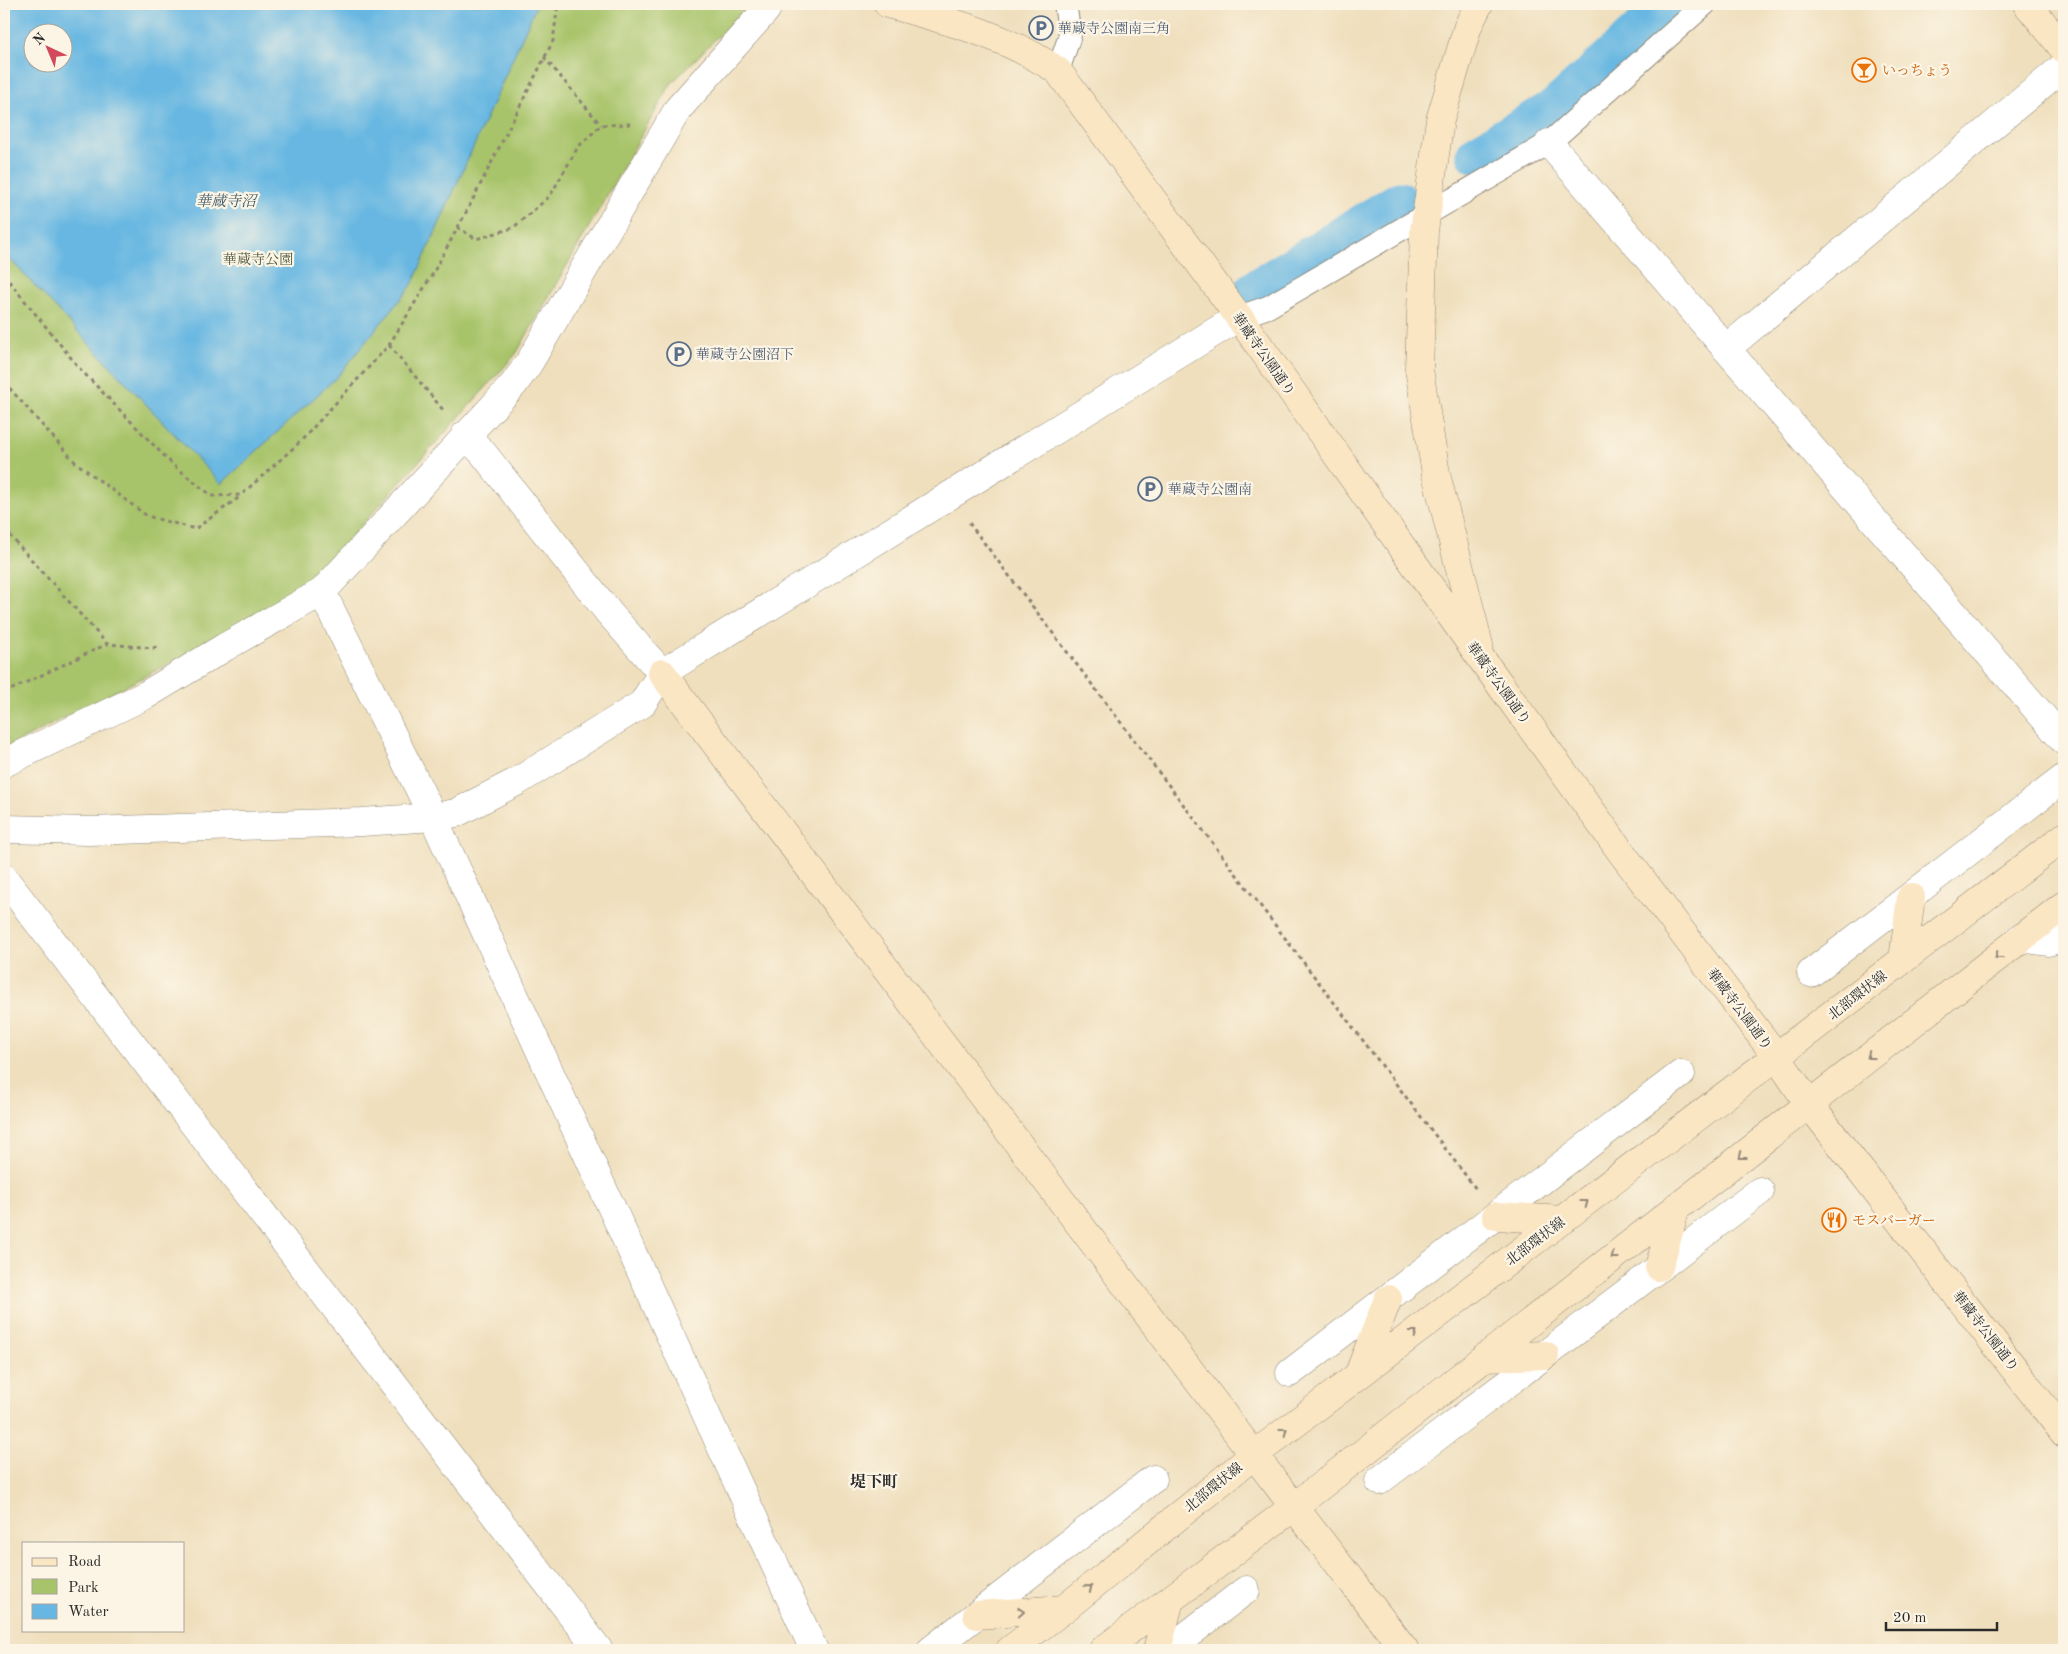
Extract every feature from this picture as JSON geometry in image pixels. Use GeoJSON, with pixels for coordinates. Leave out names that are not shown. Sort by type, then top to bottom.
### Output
{"type":"FeatureCollection","features":[{"type":"Feature","properties":{"kind":"street"},"geometry":{"type":"LineString","coordinates":[[4,763],[146,695],[225,647],[322,592],[360,552],[457,425],[514,384],[529,363],[678,108],[766,10],[769,4]]}},
{"type":"Feature","properties":{"kind":"street","name":"華蔵寺公園通り"},"geometry":{"type":"LineString","coordinates":[[888,4],[975,29],[1037,57],[1058,71],[1239,317],[1624,856],[1777,1057],[1810,1104],[2064,1432]]}},
{"type":"Feature","properties":{"kind":"street"},"geometry":{"type":"LineString","coordinates":[[1479,4],[1468,26],[1440,120],[1424,231],[1419,369],[1436,474],[1483,661]]}},
{"type":"Feature","properties":{"kind":"street"},"geometry":{"type":"LineString","coordinates":[[2027,4],[2064,49]]}},
{"type":"Feature","properties":{"kind":"street"},"geometry":{"type":"LineString","coordinates":[[1726,349],[2064,66]]}},
{"type":"Feature","properties":{"kind":"street"},"geometry":{"type":"LineString","coordinates":[[1549,143],[2064,741]]}},
{"type":"Feature","properties":{"kind":"street"},"geometry":{"type":"LineString","coordinates":[[4,829],[99,831],[362,822],[456,813],[518,781],[642,704],[662,673],[1239,317]]}},
{"type":"Feature","properties":{"kind":"street"},"geometry":{"type":"LineString","coordinates":[[457,425],[483,453],[609,613],[662,673],[1254,1454],[1405,1650]]}},
{"type":"Feature","properties":{"kind":"street"},"geometry":{"type":"LineString","coordinates":[[322,592],[433,816],[814,1650]]}},
{"type":"Feature","properties":{"kind":"street"},"geometry":{"type":"LineString","coordinates":[[1811,973],[2064,778]]}},
{"type":"Feature","properties":{"kind":"street","name":"北部環状線"},"geometry":{"type":"LineString","coordinates":[[1010,1650],[1064,1609],[1254,1454],[2064,837]]}},
{"type":"Feature","properties":{"kind":"street"},"geometry":{"type":"LineString","coordinates":[[4,878],[599,1650]]}},
{"type":"Feature","properties":{"kind":"street"},"geometry":{"type":"LineString","coordinates":[[1903,960],[1911,897]]}},
{"type":"Feature","properties":{"kind":"street"},"geometry":{"type":"LineString","coordinates":[[1103,1650],[1295,1506],[2064,905]]}},
{"type":"Feature","properties":{"kind":"street"},"geometry":{"type":"LineString","coordinates":[[2020,938],[2048,942],[2064,938]]}},
{"type":"Feature","properties":{"kind":"street"},"geometry":{"type":"LineString","coordinates":[[1290,1373],[1681,1074]]}},
{"type":"Feature","properties":{"kind":"street"},"geometry":{"type":"LineString","coordinates":[[1379,1481],[1760,1191]]}},
{"type":"Feature","properties":{"kind":"street"},"geometry":{"type":"LineString","coordinates":[[1659,1267],[1676,1207]]}},
{"type":"Feature","properties":{"kind":"street"},"geometry":{"type":"LineString","coordinates":[[1496,1216],[1563,1220]]}},
{"type":"Feature","properties":{"kind":"street"},"geometry":{"type":"LineString","coordinates":[[1358,1376],[1388,1299]]}},
{"type":"Feature","properties":{"kind":"street"},"geometry":{"type":"LineString","coordinates":[[1485,1357],[1545,1355]]}},
{"type":"Feature","properties":{"kind":"street"},"geometry":{"type":"LineString","coordinates":[[931,1650],[1153,1479]]}},
{"type":"Feature","properties":{"kind":"street"},"geometry":{"type":"LineString","coordinates":[[1168,1650],[1246,1590]]}},
{"type":"Feature","properties":{"kind":"street"},"geometry":{"type":"LineString","coordinates":[[1157,1650],[1170,1600]]}},
{"type":"Feature","properties":{"kind":"street"},"geometry":{"type":"LineString","coordinates":[[977,1615],[1064,1609]]}},
{"type":"Feature","properties":{"kind":"lane"},"geometry":{"type":"LineString","coordinates":[[1058,71],[1070,35],[1065,4]]}},
{"type":"Feature","properties":{"kind":"lane"},"geometry":{"type":"LineString","coordinates":[[1239,317],[1268,307],[1549,143],[1705,4]]}},
{"type":"Feature","properties":{"kind":"path"},"geometry":{"type":"LineString","coordinates":[[4,382],[74,462],[146,516],[195,529],[241,495],[300,442],[389,345],[432,275],[553,40],[558,4]]}},
{"type":"Feature","properties":{"kind":"path"},"geometry":{"type":"LineString","coordinates":[[544,57],[601,125]]}},
{"type":"Feature","properties":{"kind":"path"},"geometry":{"type":"LineString","coordinates":[[457,227],[476,239],[513,228],[550,196],[578,147],[601,125],[625,123],[632,125]]}},
{"type":"Feature","properties":{"kind":"path"},"geometry":{"type":"LineString","coordinates":[[4,275],[80,369],[173,465],[212,496],[241,495]]}},
{"type":"Feature","properties":{"kind":"path"},"geometry":{"type":"LineString","coordinates":[[389,345],[457,425]]}},
{"type":"Feature","properties":{"kind":"path"},"geometry":{"type":"LineString","coordinates":[[949,497],[1496,1216]]}},
{"type":"Feature","properties":{"kind":"path"},"geometry":{"type":"LineString","coordinates":[[4,529],[107,644]]}},
{"type":"Feature","properties":{"kind":"path"},"geometry":{"type":"LineString","coordinates":[[4,693],[107,644],[153,648],[162,646]]}},
{"type":"Feature","properties":{"kind":"green space","name":"華蔵寺公園"},"geometry":{"type":"Polygon","coordinates":[[[4,4],[747,4],[745,9],[671,84],[516,354],[295,599],[4,749],[4,4]]]}},
{"type":"Feature","properties":{"kind":"water","name":"華蔵寺沼"},"geometry":{"type":"Polygon","coordinates":[[[4,4],[537,4],[412,285],[338,376],[221,484],[4,253],[4,4]]]}},
{"type":"Feature","properties":{"kind":"waterway"},"geometry":{"type":"LineString","coordinates":[[1476,154],[1556,107],[1669,4]]}},
{"type":"Feature","properties":{"kind":"waterway"},"geometry":{"type":"LineString","coordinates":[[1254,290],[1399,201]]}},
{"type":"Feature","properties":{"kind":"place","name":"華蔵寺公園南三角"},"geometry":{"type":"Point","coordinates":[1041,28]}},
{"type":"Feature","properties":{"kind":"place","name":"いっちょう"},"geometry":{"type":"Point","coordinates":[1864,70]}},
{"type":"Feature","properties":{"kind":"place","name":"華蔵寺公園沼下"},"geometry":{"type":"Point","coordinates":[679,354]}},
{"type":"Feature","properties":{"kind":"place","name":"華蔵寺公園南"},"geometry":{"type":"Point","coordinates":[1150,489]}},
{"type":"Feature","properties":{"kind":"place","name":"モスバーガー"},"geometry":{"type":"Point","coordinates":[1834,1220]}},
{"type":"Feature","properties":{"kind":"district","name":"堤下町"},"geometry":{"type":"Point","coordinates":[874,1481]}}]}
